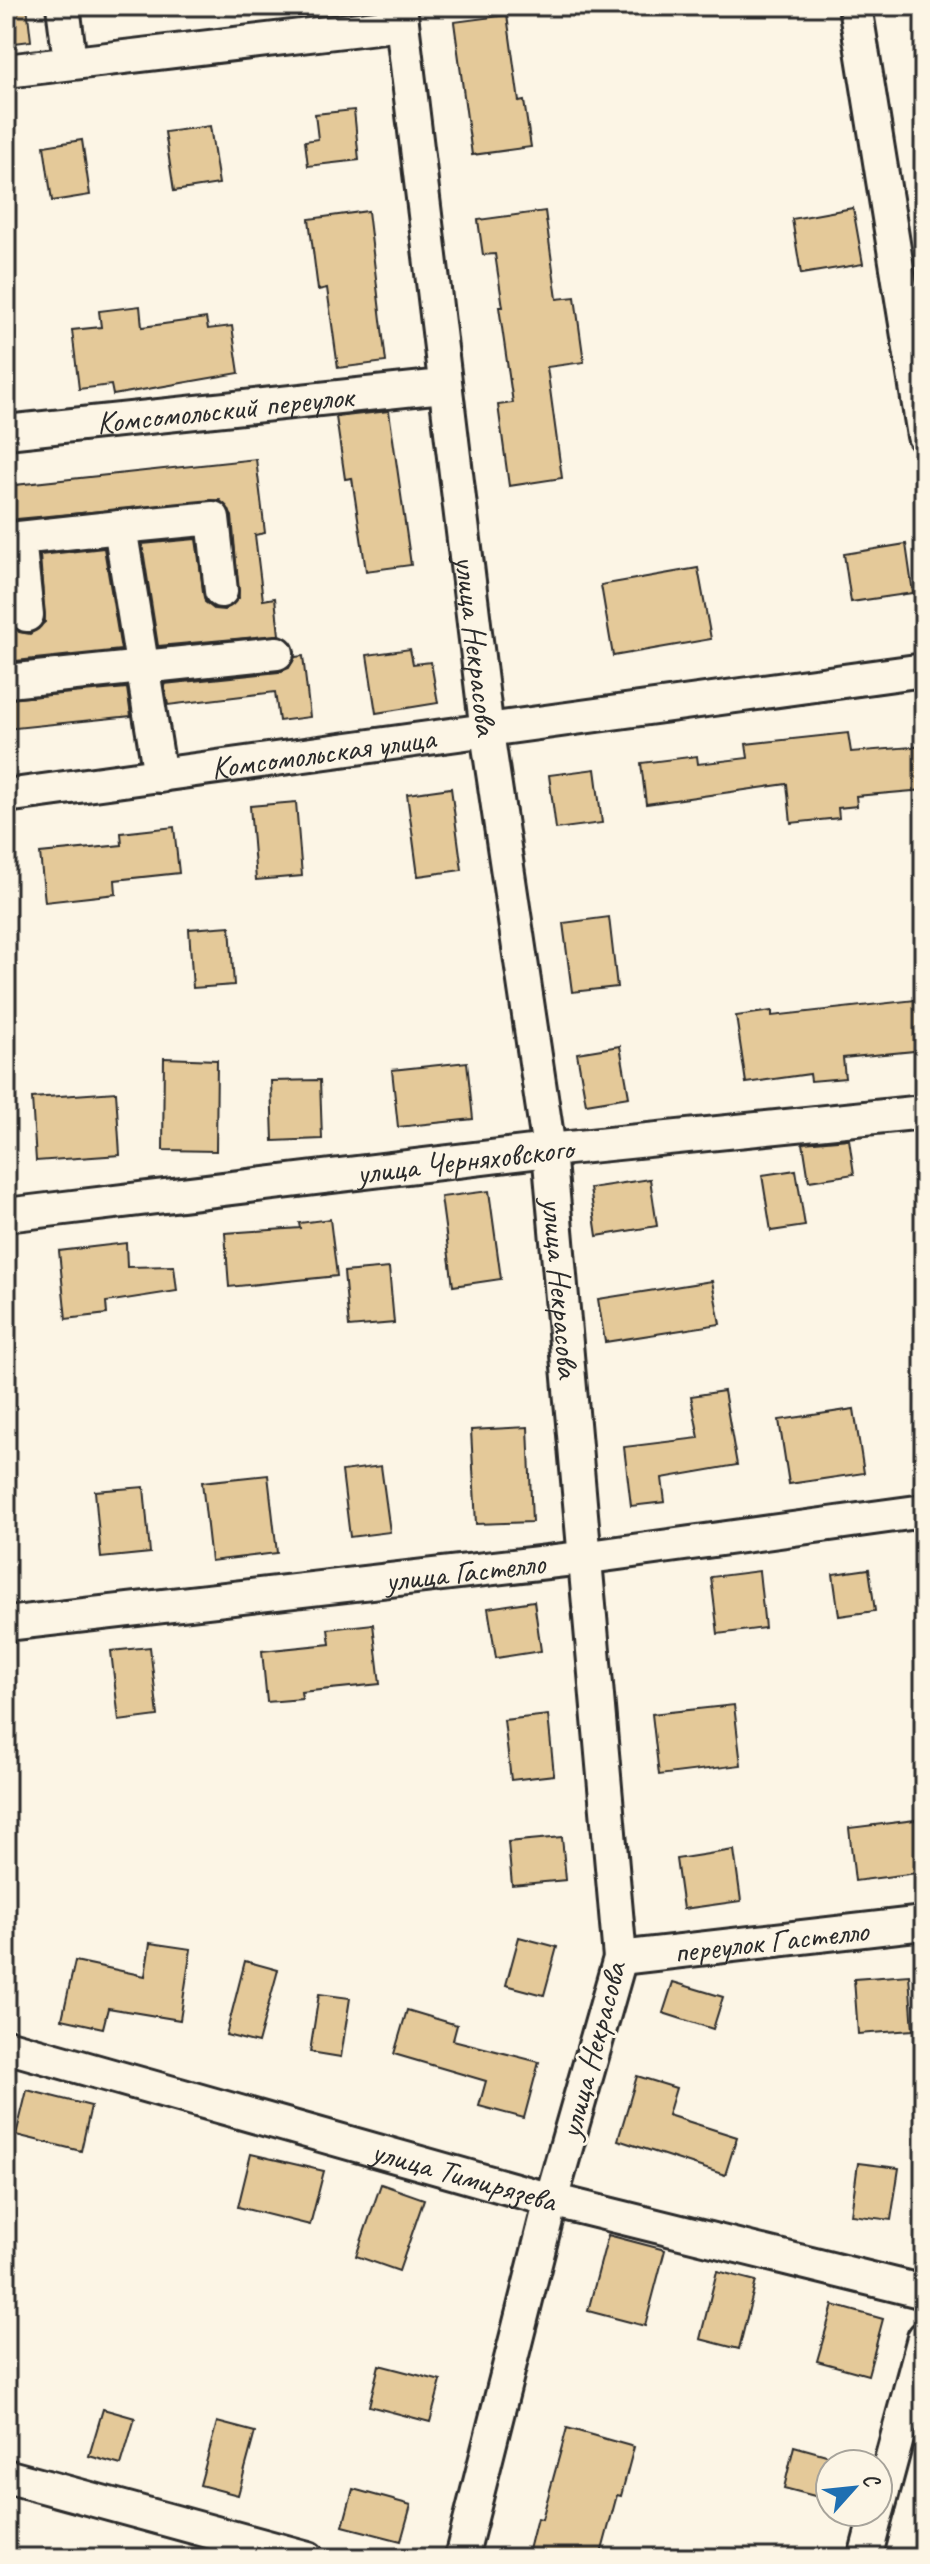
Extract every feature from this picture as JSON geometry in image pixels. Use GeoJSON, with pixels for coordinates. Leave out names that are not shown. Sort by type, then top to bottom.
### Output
{"type":"FeatureCollection","features":[{"type":"Feature","properties":{"kind":"street"},"geometry":{"type":"LineString","coordinates":[[63,6],[70,61]]}},
{"type":"Feature","properties":{"kind":"street"},"geometry":{"type":"LineString","coordinates":[[855,6],[924,436]]}},
{"type":"Feature","properties":{"kind":"street"},"geometry":{"type":"LineString","coordinates":[[6,71],[401,15]]}},
{"type":"Feature","properties":{"kind":"street","name":"улица Некрасова"},"geometry":{"type":"LineString","coordinates":[[401,15],[443,386],[487,732],[549,1150],[582,1558],[620,1958],[551,2200],[461,2558]]}},
{"type":"Feature","properties":{"kind":"street","name":"Комсомольский переулок"},"geometry":{"type":"LineString","coordinates":[[6,432],[443,386]]}},
{"type":"Feature","properties":{"kind":"street"},"geometry":{"type":"LineString","coordinates":[[27,615],[19,538],[213,518],[221,591]]}},
{"type":"Feature","properties":{"kind":"street"},"geometry":{"type":"LineString","coordinates":[[120,527],[141,668],[147,679],[160,776]]}},
{"type":"Feature","properties":{"kind":"street"},"geometry":{"type":"LineString","coordinates":[[8,681],[277,653]]}},
{"type":"Feature","properties":{"kind":"street","name":"Комсомольская улица"},"geometry":{"type":"LineString","coordinates":[[6,796],[924,670]]}},
{"type":"Feature","properties":{"kind":"street","name":"улица Черняховского"},"geometry":{"type":"LineString","coordinates":[[6,1215],[549,1150],[924,1112]]}},
{"type":"Feature","properties":{"kind":"street","name":"улица Гастелло"},"geometry":{"type":"LineString","coordinates":[[6,1624],[582,1558],[924,1511]]}},
{"type":"Feature","properties":{"kind":"street","name":"переулок Гастелло"},"geometry":{"type":"LineString","coordinates":[[620,1958],[924,1923]]}},
{"type":"Feature","properties":{"kind":"street","name":"улица Тимирязева"},"geometry":{"type":"LineString","coordinates":[[6,2046],[551,2200],[924,2292]]}},
{"type":"Feature","properties":{"kind":"street"},"geometry":{"type":"LineString","coordinates":[[894,2451],[924,2338]]}},
{"type":"Feature","properties":{"kind":"street"},"geometry":{"type":"LineString","coordinates":[[6,2476],[308,2558]]}},
{"type":"Feature","properties":{"kind":"street"},"geometry":{"type":"LineString","coordinates":[[865,2558],[873,2528]]}},
{"type":"Feature","properties":{"kind":"building"},"geometry":{"type":"Polygon","coordinates":[[[6,6],[27,6],[31,41],[6,44],[6,6]]]}},
{"type":"Feature","properties":{"kind":"building"},"geometry":{"type":"Polygon","coordinates":[[[507,15],[519,102],[524,101],[531,147],[472,155],[454,22],[507,15]]]}},
{"type":"Feature","properties":{"kind":"building"},"geometry":{"type":"Polygon","coordinates":[[[354,110],[359,160],[308,166],[305,141],[318,139],[315,114],[354,110]]]}},
{"type":"Feature","properties":{"kind":"building"},"geometry":{"type":"Polygon","coordinates":[[[210,126],[219,184],[174,191],[165,132],[210,126]]]}},
{"type":"Feature","properties":{"kind":"building"},"geometry":{"type":"Polygon","coordinates":[[[82,140],[90,195],[52,201],[44,146],[82,140]]]}},
{"type":"Feature","properties":{"kind":"building"},"geometry":{"type":"Polygon","coordinates":[[[853,208],[863,264],[801,274],[792,219],[853,208]]]}},
{"type":"Feature","properties":{"kind":"building"},"geometry":{"type":"Polygon","coordinates":[[[368,211],[386,362],[338,368],[327,288],[318,290],[309,219],[368,211]]]}},
{"type":"Feature","properties":{"kind":"building"},"geometry":{"type":"Polygon","coordinates":[[[545,211],[557,299],[575,297],[584,362],[547,367],[562,478],[509,486],[498,405],[513,403],[499,307],[503,307],[495,254],[483,255],[478,220],[545,211]]]}},
{"type":"Feature","properties":{"kind":"building"},"geometry":{"type":"Polygon","coordinates":[[[140,306],[142,327],[206,318],[208,329],[232,326],[239,373],[113,395],[111,385],[79,389],[72,330],[101,327],[99,311],[140,306]]]}},
{"type":"Feature","properties":{"kind":"building"},"geometry":{"type":"Polygon","coordinates":[[[389,411],[411,565],[366,571],[352,478],[345,479],[336,417],[389,411]]]}},
{"type":"Feature","properties":{"kind":"building"},"geometry":{"type":"Polygon","coordinates":[[[256,459],[265,533],[255,535],[263,600],[275,598],[279,635],[158,646],[142,544],[196,539],[205,602],[214,609],[224,610],[239,598],[232,516],[220,500],[17,519],[6,525],[6,486],[256,459]]]}},
{"type":"Feature","properties":{"kind":"building"},"geometry":{"type":"Polygon","coordinates":[[[906,544],[913,593],[851,602],[844,554],[906,544]]]}},
{"type":"Feature","properties":{"kind":"building"},"geometry":{"type":"Polygon","coordinates":[[[104,548],[121,650],[6,662],[6,597],[8,618],[19,632],[30,634],[45,622],[40,555],[104,548]]]}},
{"type":"Feature","properties":{"kind":"building"},"geometry":{"type":"Polygon","coordinates":[[[698,568],[711,639],[613,656],[601,585],[698,568]]]}},
{"type":"Feature","properties":{"kind":"building"},"geometry":{"type":"Polygon","coordinates":[[[410,649],[413,664],[431,662],[438,703],[376,713],[367,655],[410,649]]]}},
{"type":"Feature","properties":{"kind":"building"},"geometry":{"type":"Polygon","coordinates":[[[303,656],[310,717],[279,721],[275,692],[168,705],[164,684],[279,672],[289,668],[295,657],[303,656]]]}},
{"type":"Feature","properties":{"kind":"building"},"geometry":{"type":"Polygon","coordinates":[[[127,688],[131,716],[6,729],[6,699],[127,688]]]}},
{"type":"Feature","properties":{"kind":"building"},"geometry":{"type":"Polygon","coordinates":[[[848,733],[851,752],[924,746],[924,790],[856,796],[857,806],[838,808],[839,818],[791,823],[787,784],[646,804],[641,763],[697,756],[698,764],[748,758],[746,744],[848,733]]]}},
{"type":"Feature","properties":{"kind":"building"},"geometry":{"type":"Polygon","coordinates":[[[595,769],[602,823],[556,829],[549,775],[595,769]]]}},
{"type":"Feature","properties":{"kind":"building"},"geometry":{"type":"Polygon","coordinates":[[[451,788],[462,870],[418,876],[407,794],[451,788]]]}},
{"type":"Feature","properties":{"kind":"building"},"geometry":{"type":"Polygon","coordinates":[[[296,802],[302,876],[256,880],[250,806],[296,802]]]}},
{"type":"Feature","properties":{"kind":"building"},"geometry":{"type":"Polygon","coordinates":[[[174,827],[179,873],[115,880],[116,894],[45,902],[40,853],[122,845],[121,833],[174,827]]]}},
{"type":"Feature","properties":{"kind":"building"},"geometry":{"type":"Polygon","coordinates":[[[609,917],[617,987],[572,992],[563,923],[609,917]]]}},
{"type":"Feature","properties":{"kind":"building"},"geometry":{"type":"Polygon","coordinates":[[[230,926],[234,985],[193,988],[189,929],[230,926]]]}},
{"type":"Feature","properties":{"kind":"building"},"geometry":{"type":"Polygon","coordinates":[[[924,999],[924,1050],[843,1058],[845,1078],[811,1081],[810,1074],[746,1083],[736,1016],[772,1011],[772,1016],[924,999]]]}},
{"type":"Feature","properties":{"kind":"building"},"geometry":{"type":"Polygon","coordinates":[[[620,1046],[629,1097],[586,1104],[577,1053],[620,1046]]]}},
{"type":"Feature","properties":{"kind":"building"},"geometry":{"type":"Polygon","coordinates":[[[164,1058],[217,1060],[216,1151],[163,1150],[164,1058]]]}},
{"type":"Feature","properties":{"kind":"building"},"geometry":{"type":"Polygon","coordinates":[[[467,1062],[473,1119],[398,1127],[392,1070],[467,1062]]]}},
{"type":"Feature","properties":{"kind":"building"},"geometry":{"type":"Polygon","coordinates":[[[320,1080],[322,1139],[273,1141],[271,1081],[320,1080]]]}},
{"type":"Feature","properties":{"kind":"building"},"geometry":{"type":"Polygon","coordinates":[[[116,1092],[120,1155],[36,1161],[32,1098],[116,1092]]]}},
{"type":"Feature","properties":{"kind":"building"},"geometry":{"type":"Polygon","coordinates":[[[849,1139],[854,1174],[809,1181],[803,1143],[849,1139]]]}},
{"type":"Feature","properties":{"kind":"building"},"geometry":{"type":"Polygon","coordinates":[[[796,1170],[805,1226],[771,1231],[762,1175],[796,1170]]]}},
{"type":"Feature","properties":{"kind":"building"},"geometry":{"type":"Polygon","coordinates":[[[650,1179],[657,1226],[597,1236],[590,1188],[650,1179]]]}},
{"type":"Feature","properties":{"kind":"building"},"geometry":{"type":"Polygon","coordinates":[[[489,1191],[501,1279],[453,1286],[441,1197],[489,1191]]]}},
{"type":"Feature","properties":{"kind":"building"},"geometry":{"type":"Polygon","coordinates":[[[330,1219],[337,1276],[229,1287],[225,1233],[300,1228],[299,1223],[330,1219]]]}},
{"type":"Feature","properties":{"kind":"building"},"geometry":{"type":"Polygon","coordinates":[[[126,1243],[127,1267],[174,1266],[177,1291],[106,1302],[107,1314],[66,1319],[59,1251],[126,1243]]]}},
{"type":"Feature","properties":{"kind":"building"},"geometry":{"type":"Polygon","coordinates":[[[389,1268],[394,1323],[349,1327],[344,1272],[389,1268]]]}},
{"type":"Feature","properties":{"kind":"building"},"geometry":{"type":"Polygon","coordinates":[[[712,1281],[720,1324],[605,1342],[598,1299],[712,1281]]]}},
{"type":"Feature","properties":{"kind":"building"},"geometry":{"type":"Polygon","coordinates":[[[724,1391],[737,1465],[662,1478],[665,1502],[631,1506],[624,1447],[699,1438],[691,1396],[724,1391]]]}},
{"type":"Feature","properties":{"kind":"building"},"geometry":{"type":"Polygon","coordinates":[[[854,1409],[864,1473],[789,1484],[779,1420],[854,1409]]]}},
{"type":"Feature","properties":{"kind":"building"},"geometry":{"type":"Polygon","coordinates":[[[528,1427],[532,1522],[476,1524],[471,1430],[528,1427]]]}},
{"type":"Feature","properties":{"kind":"building"},"geometry":{"type":"Polygon","coordinates":[[[381,1466],[390,1532],[350,1537],[342,1471],[381,1466]]]}},
{"type":"Feature","properties":{"kind":"building"},"geometry":{"type":"Polygon","coordinates":[[[268,1475],[277,1553],[211,1561],[202,1482],[268,1475]]]}},
{"type":"Feature","properties":{"kind":"building"},"geometry":{"type":"Polygon","coordinates":[[[144,1487],[150,1553],[101,1558],[95,1491],[144,1487]]]}},
{"type":"Feature","properties":{"kind":"building"},"geometry":{"type":"Polygon","coordinates":[[[869,1569],[875,1611],[839,1616],[833,1574],[869,1569]]]}},
{"type":"Feature","properties":{"kind":"building"},"geometry":{"type":"Polygon","coordinates":[[[759,1571],[765,1628],[718,1634],[711,1577],[759,1571]]]}},
{"type":"Feature","properties":{"kind":"building"},"geometry":{"type":"Polygon","coordinates":[[[534,1601],[541,1651],[496,1658],[488,1608],[534,1601]]]}},
{"type":"Feature","properties":{"kind":"building"},"geometry":{"type":"Polygon","coordinates":[[[373,1624],[380,1684],[301,1692],[302,1699],[267,1702],[262,1651],[330,1644],[328,1629],[373,1624]]]}},
{"type":"Feature","properties":{"kind":"building"},"geometry":{"type":"Polygon","coordinates":[[[150,1647],[158,1716],[119,1721],[111,1651],[150,1647]]]}},
{"type":"Feature","properties":{"kind":"building"},"geometry":{"type":"Polygon","coordinates":[[[734,1705],[741,1765],[659,1775],[652,1714],[734,1705]]]}},
{"type":"Feature","properties":{"kind":"building"},"geometry":{"type":"Polygon","coordinates":[[[548,1715],[554,1775],[511,1780],[504,1720],[548,1715]]]}},
{"type":"Feature","properties":{"kind":"building"},"geometry":{"type":"Polygon","coordinates":[[[924,1819],[924,1872],[855,1881],[849,1828],[924,1819]]]}},
{"type":"Feature","properties":{"kind":"building"},"geometry":{"type":"Polygon","coordinates":[[[562,1837],[566,1880],[512,1885],[508,1842],[562,1837]]]}},
{"type":"Feature","properties":{"kind":"building"},"geometry":{"type":"Polygon","coordinates":[[[734,1850],[741,1901],[683,1909],[676,1859],[734,1850]]]}},
{"type":"Feature","properties":{"kind":"building"},"geometry":{"type":"Polygon","coordinates":[[[519,1937],[557,1947],[544,1995],[506,1985],[519,1937]]]}},
{"type":"Feature","properties":{"kind":"building"},"geometry":{"type":"Polygon","coordinates":[[[150,1943],[191,1949],[180,2020],[108,2008],[103,2028],[62,2019],[75,1961],[145,1976],[150,1943]]]}},
{"type":"Feature","properties":{"kind":"building"},"geometry":{"type":"Polygon","coordinates":[[[245,1961],[278,1970],[258,2043],[226,2035],[245,1961]]]}},
{"type":"Feature","properties":{"kind":"building"},"geometry":{"type":"Polygon","coordinates":[[[909,1975],[913,2030],[858,2034],[854,1979],[909,1975]]]}},
{"type":"Feature","properties":{"kind":"building"},"geometry":{"type":"Polygon","coordinates":[[[673,1982],[723,1997],[713,2029],[663,2013],[673,1982]]]}},
{"type":"Feature","properties":{"kind":"building"},"geometry":{"type":"Polygon","coordinates":[[[319,1994],[350,1998],[341,2057],[310,2052],[319,1994]]]}},
{"type":"Feature","properties":{"kind":"building"},"geometry":{"type":"Polygon","coordinates":[[[407,2010],[457,2025],[453,2040],[539,2062],[524,2118],[479,2106],[486,2081],[394,2054],[407,2010]]]}},
{"type":"Feature","properties":{"kind":"building"},"geometry":{"type":"Polygon","coordinates":[[[637,2076],[676,2088],[668,2115],[737,2137],[725,2175],[618,2140],[637,2076]]]}},
{"type":"Feature","properties":{"kind":"building"},"geometry":{"type":"Polygon","coordinates":[[[27,2090],[91,2106],[81,2151],[16,2135],[27,2090]]]}},
{"type":"Feature","properties":{"kind":"building"},"geometry":{"type":"Polygon","coordinates":[[[251,2154],[324,2171],[310,2225],[238,2207],[251,2154]]]}},
{"type":"Feature","properties":{"kind":"building"},"geometry":{"type":"Polygon","coordinates":[[[858,2163],[899,2168],[891,2220],[851,2215],[858,2163]]]}},
{"type":"Feature","properties":{"kind":"building"},"geometry":{"type":"Polygon","coordinates":[[[381,2184],[424,2199],[399,2271],[356,2256],[381,2184]]]}},
{"type":"Feature","properties":{"kind":"building"},"geometry":{"type":"Polygon","coordinates":[[[608,2235],[665,2250],[645,2326],[588,2311],[608,2235]]]}},
{"type":"Feature","properties":{"kind":"building"},"geometry":{"type":"Polygon","coordinates":[[[717,2271],[756,2281],[739,2349],[700,2339],[717,2271]]]}},
{"type":"Feature","properties":{"kind":"building"},"geometry":{"type":"Polygon","coordinates":[[[833,2305],[883,2319],[868,2375],[817,2361],[833,2305]]]}},
{"type":"Feature","properties":{"kind":"building"},"geometry":{"type":"Polygon","coordinates":[[[379,2365],[441,2381],[430,2422],[369,2406],[379,2365]]]}},
{"type":"Feature","properties":{"kind":"building"},"geometry":{"type":"Polygon","coordinates":[[[103,2409],[135,2418],[121,2465],[89,2456],[103,2409]]]}},
{"type":"Feature","properties":{"kind":"building"},"geometry":{"type":"Polygon","coordinates":[[[217,2422],[255,2432],[238,2495],[200,2485],[217,2422]]]}},
{"type":"Feature","properties":{"kind":"building"},"geometry":{"type":"Polygon","coordinates":[[[567,2428],[634,2447],[621,2496],[617,2495],[600,2558],[527,2558],[537,2518],[542,2519],[567,2428]]]}},
{"type":"Feature","properties":{"kind":"building"},"geometry":{"type":"Polygon","coordinates":[[[794,2446],[814,2452],[814,2496],[784,2488],[794,2446]]]}},
{"type":"Feature","properties":{"kind":"building"},"geometry":{"type":"Polygon","coordinates":[[[353,2489],[411,2505],[401,2541],[343,2526],[353,2489]]]}}]}
